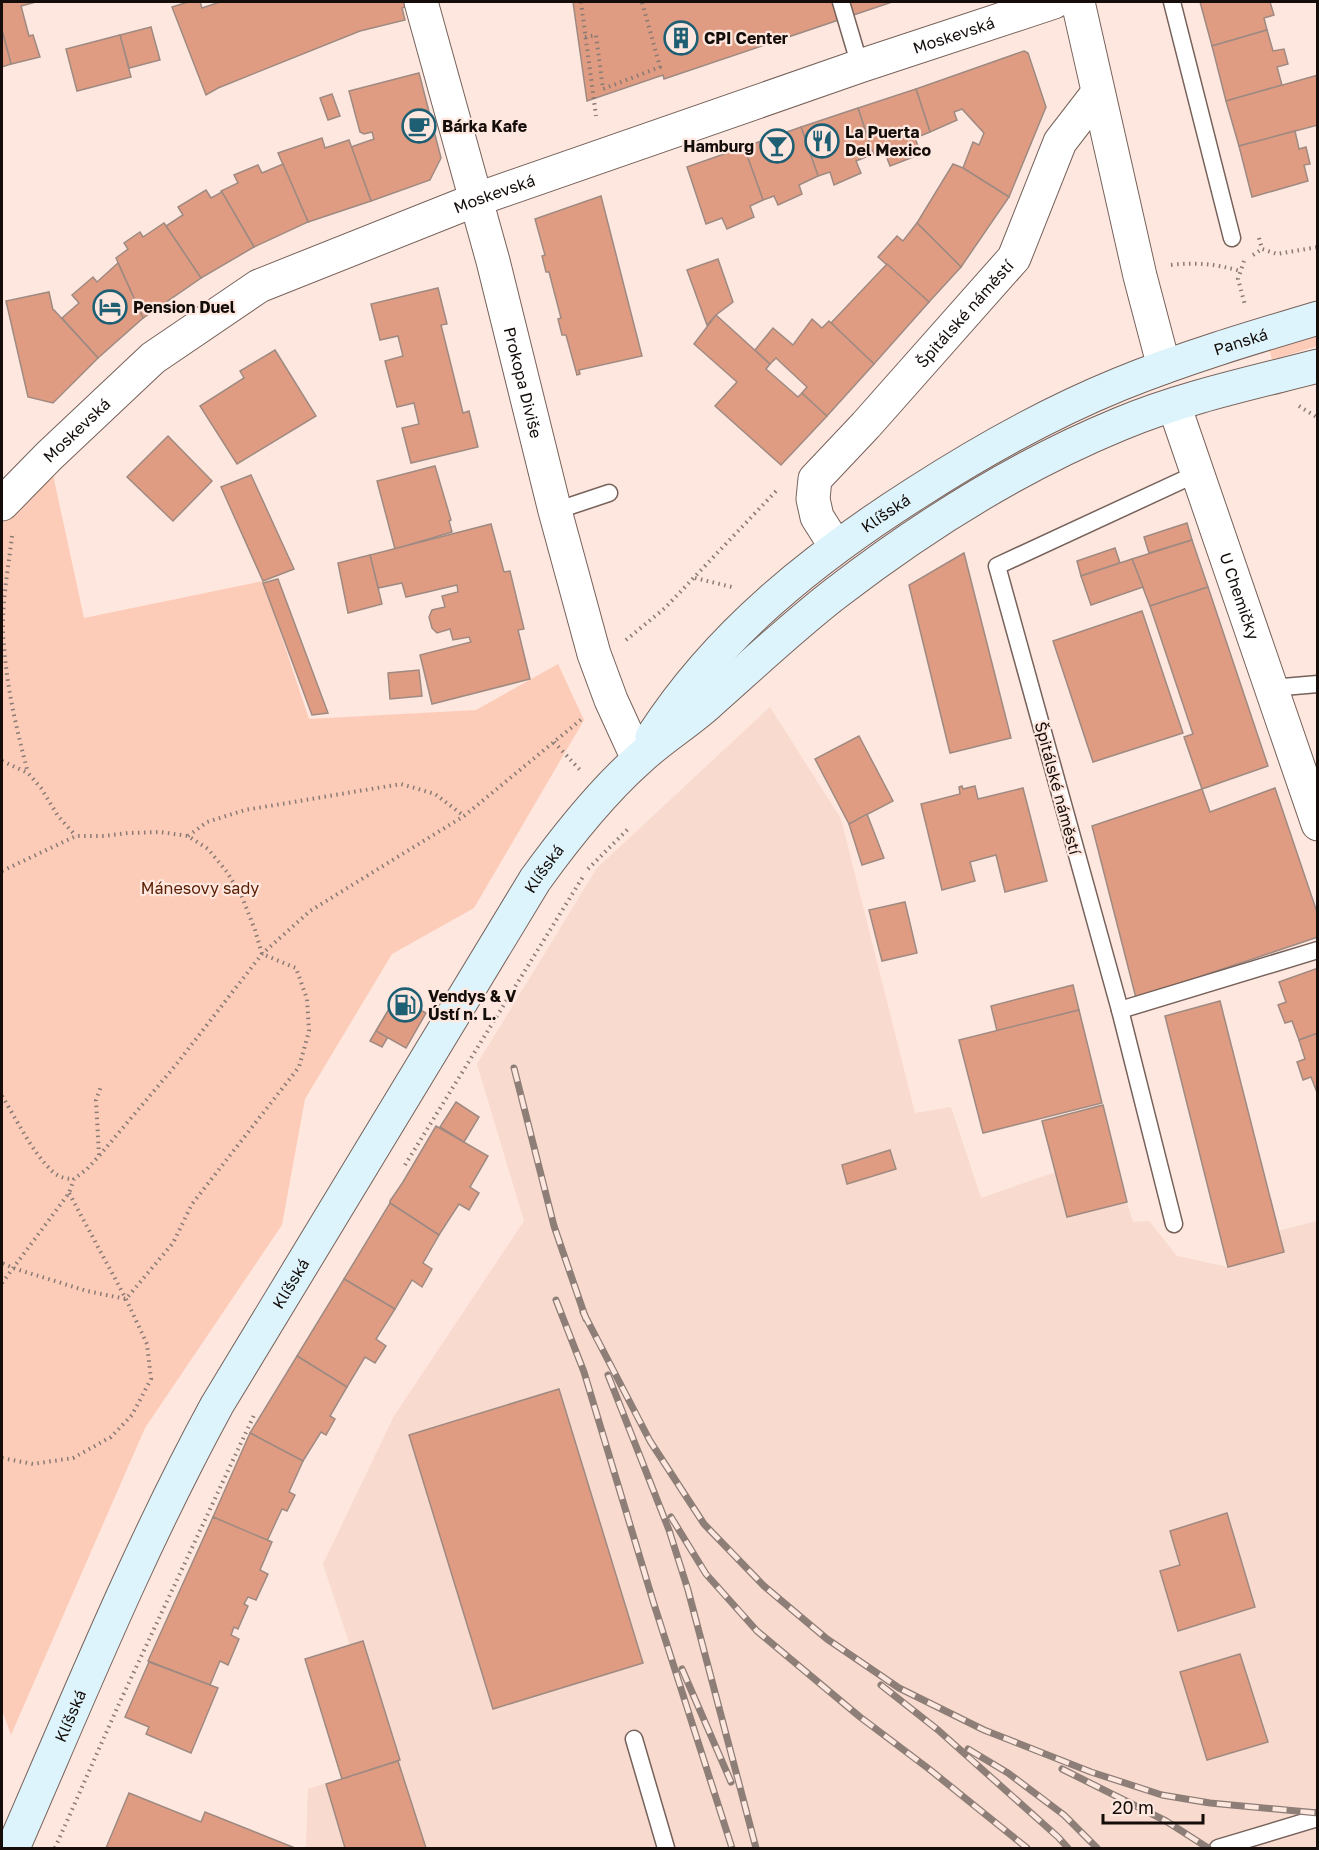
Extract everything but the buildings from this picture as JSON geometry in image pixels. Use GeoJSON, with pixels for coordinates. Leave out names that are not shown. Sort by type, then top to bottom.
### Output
{"type":"FeatureCollection","features":[{"type":"Feature","properties":{"kind":"street","name":"Prokopa Diviše"},"geometry":{"type":"LineString","coordinates":[[421,2],[493,261],[555,511],[594,654],[611,700],[638,759]]}},
{"type":"Feature","properties":{"kind":"street","name":"Moskevská"},"geometry":{"type":"LineString","coordinates":[[7,518],[153,358],[259,286],[475,200],[860,66],[1054,2]]}},
{"type":"Feature","properties":{"kind":"street"},"geometry":{"type":"LineString","coordinates":[[1078,2],[1097,94],[1164,367]]}},
{"type":"Feature","properties":{"kind":"street","name":"Špitálské náměstí"},"geometry":{"type":"LineString","coordinates":[[836,547],[817,517],[813,499],[815,480],[1014,258],[1060,142],[1097,94]]}},
{"type":"Feature","properties":{"kind":"street","name":"Panská"},"geometry":{"type":"LineString","coordinates":[[1164,367],[1253,336],[1317,318]]}},
{"type":"Feature","properties":{"kind":"street"},"geometry":{"type":"LineString","coordinates":[[1174,405],[1317,366]]}},
{"type":"Feature","properties":{"kind":"street","name":"U Chemičky"},"geometry":{"type":"LineString","coordinates":[[1164,367],[1174,405],[1317,824]]}},
{"type":"Feature","properties":{"kind":"street","name":"Klíšská"},"geometry":{"type":"LineString","coordinates":[[638,759],[683,692],[709,662],[748,621],[836,547],[937,480],[1031,425],[1078,402],[1164,367]]}},
{"type":"Feature","properties":{"kind":"street","name":"Klíšská"},"geometry":{"type":"LineString","coordinates":[[13,1848],[143,1550],[217,1405],[535,880],[561,844],[638,759],[707,705],[834,594],[891,553],[990,489],[1049,457],[1122,423],[1174,405]]}},
{"type":"Feature","properties":{"kind":"lane"},"geometry":{"type":"LineString","coordinates":[[841,2],[860,66]]}},
{"type":"Feature","properties":{"kind":"lane"},"geometry":{"type":"LineString","coordinates":[[1172,2],[1232,238]]}},
{"type":"Feature","properties":{"kind":"lane","name":"Špitálské náměstí"},"geometry":{"type":"LineString","coordinates":[[1174,1224],[1119,1010],[997,566],[1198,474]]}},
{"type":"Feature","properties":{"kind":"lane"},"geometry":{"type":"LineString","coordinates":[[555,511],[609,493]]}},
{"type":"Feature","properties":{"kind":"lane"},"geometry":{"type":"LineString","coordinates":[[1271,688],[1317,684]]}},
{"type":"Feature","properties":{"kind":"lane"},"geometry":{"type":"LineString","coordinates":[[1119,1010],[1317,950]]}},
{"type":"Feature","properties":{"kind":"lane"},"geometry":{"type":"LineString","coordinates":[[634,1739],[666,1848]]}},
{"type":"Feature","properties":{"kind":"lane"},"geometry":{"type":"LineString","coordinates":[[1218,1848],[1317,1818]]}},
{"type":"Feature","properties":{"kind":"path"},"geometry":{"type":"LineString","coordinates":[[581,2],[596,116]]}},
{"type":"Feature","properties":{"kind":"path"},"geometry":{"type":"LineString","coordinates":[[585,37],[596,35],[603,89],[660,67],[642,2]]}},
{"type":"Feature","properties":{"kind":"path"},"geometry":{"type":"LineString","coordinates":[[1259,238],[1262,249]]}},
{"type":"Feature","properties":{"kind":"path"},"geometry":{"type":"LineString","coordinates":[[1262,249],[1277,254],[1317,247]]}},
{"type":"Feature","properties":{"kind":"path"},"geometry":{"type":"LineString","coordinates":[[1246,306],[1238,279],[1240,271],[1243,262],[1262,249]]}},
{"type":"Feature","properties":{"kind":"path"},"geometry":{"type":"LineString","coordinates":[[1171,265],[1194,262],[1220,265],[1240,271]]}},
{"type":"Feature","properties":{"kind":"path"},"geometry":{"type":"LineString","coordinates":[[1293,403],[1317,418]]}},
{"type":"Feature","properties":{"kind":"path"},"geometry":{"type":"LineString","coordinates":[[621,644],[665,608],[778,489]]}},
{"type":"Feature","properties":{"kind":"path"},"geometry":{"type":"LineString","coordinates":[[7,518],[3,645],[10,696],[28,773]]}},
{"type":"Feature","properties":{"kind":"path"},"geometry":{"type":"LineString","coordinates":[[694,578],[732,587]]}},
{"type":"Feature","properties":{"kind":"path"},"geometry":{"type":"LineString","coordinates":[[2,1283],[69,1193],[74,1179],[99,1156],[175,1066],[262,954],[310,911],[464,816],[584,717]]}},
{"type":"Feature","properties":{"kind":"path"},"geometry":{"type":"LineString","coordinates":[[554,742],[588,778]]}},
{"type":"Feature","properties":{"kind":"path"},"geometry":{"type":"LineString","coordinates":[[2,760],[28,773],[41,788],[57,816],[76,836]]}},
{"type":"Feature","properties":{"kind":"path"},"geometry":{"type":"LineString","coordinates":[[188,836],[207,822],[245,810],[401,784],[435,794],[464,816]]}},
{"type":"Feature","properties":{"kind":"path"},"geometry":{"type":"LineString","coordinates":[[402,1171],[586,871],[630,827]]}},
{"type":"Feature","properties":{"kind":"path"},"geometry":{"type":"LineString","coordinates":[[2,871],[76,836],[160,832],[188,836],[208,849],[227,872],[242,897],[262,954]]}},
{"type":"Feature","properties":{"kind":"path"},"geometry":{"type":"LineString","coordinates":[[126,1299],[173,1243],[192,1204],[299,1066],[309,1032],[307,999],[296,968],[262,954]]}},
{"type":"Feature","properties":{"kind":"path"},"geometry":{"type":"LineString","coordinates":[[99,1156],[96,1100],[101,1086]]}},
{"type":"Feature","properties":{"kind":"path"},"geometry":{"type":"LineString","coordinates":[[2,1096],[53,1173],[67,1179],[74,1179]]}},
{"type":"Feature","properties":{"kind":"path"},"geometry":{"type":"LineString","coordinates":[[2,1458],[33,1464],[73,1458],[111,1437],[132,1415],[151,1379],[147,1344],[126,1299],[69,1193]]}},
{"type":"Feature","properties":{"kind":"path"},"geometry":{"type":"LineString","coordinates":[[2,1263],[87,1291],[126,1299]]}},
{"type":"Feature","properties":{"kind":"path"},"geometry":{"type":"LineString","coordinates":[[55,1848],[118,1706],[256,1410]]}},
{"type":"Feature","properties":{"kind":"shaded area"},"geometry":{"type":"Polygon","coordinates":[[[770,707],[841,819],[915,1113],[951,1107],[981,1198],[1056,1172],[1067,1217],[1127,1202],[1133,1222],[1149,1221],[1177,1256],[1228,1267],[1283,1252],[1278,1231],[1317,1221],[1317,1848],[306,1848],[308,1789],[400,1760],[363,1641],[350,1645],[323,1564],[394,1416],[524,1221],[477,1064],[597,868],[770,707]]]}},
{"type":"Feature","properties":{"kind":"green space"},"geometry":{"type":"Polygon","coordinates":[[[1317,334],[1317,346],[1272,360],[1269,348],[1317,334]]]}},
{"type":"Feature","properties":{"kind":"green space","name":"Mánesovy sady"},"geometry":{"type":"Polygon","coordinates":[[[49,456],[84,618],[263,581],[309,719],[476,710],[558,664],[584,720],[474,908],[392,954],[305,1099],[282,1225],[145,1428],[11,1735],[2,1710],[2,504],[49,456]]]}},
{"type":"Feature","properties":{"kind":"railway"},"geometry":{"type":"LineString","coordinates":[[514,1068],[554,1226],[586,1319]]}},
{"type":"Feature","properties":{"kind":"railway"},"geometry":{"type":"LineString","coordinates":[[556,1300],[584,1372],[653,1601],[732,1848]]}},
{"type":"Feature","properties":{"kind":"railway"},"geometry":{"type":"LineString","coordinates":[[583,1312],[650,1441],[704,1524],[764,1586],[827,1639],[899,1688],[984,1730],[1091,1772],[1162,1795],[1210,1803],[1318,1813]]}},
{"type":"Feature","properties":{"kind":"railway"},"geometry":{"type":"LineString","coordinates":[[608,1375],[669,1530],[688,1590],[756,1848]]}},
{"type":"Feature","properties":{"kind":"railway"},"geometry":{"type":"LineString","coordinates":[[671,1517],[706,1574],[757,1631],[860,1717],[1027,1848]]}},
{"type":"Feature","properties":{"kind":"railway"},"geometry":{"type":"LineString","coordinates":[[682,1669],[731,1782]]}},
{"type":"Feature","properties":{"kind":"railway"},"geometry":{"type":"LineString","coordinates":[[881,1685],[938,1730],[1068,1848]]}},
{"type":"Feature","properties":{"kind":"railway"},"geometry":{"type":"LineString","coordinates":[[968,1749],[1008,1773],[1064,1815],[1097,1848]]}},
{"type":"Feature","properties":{"kind":"railway"},"geometry":{"type":"LineString","coordinates":[[1062,1769],[1166,1821],[1208,1848]]}},
{"type":"Feature","properties":{"kind":"place","name":"CPI Center"},"geometry":{"type":"Point","coordinates":[681,38]}},
{"type":"Feature","properties":{"kind":"place","name":"Bárka Kafe"},"geometry":{"type":"Point","coordinates":[419,126]}},
{"type":"Feature","properties":{"kind":"place","name":"La Puerta Del Mexico"},"geometry":{"type":"Point","coordinates":[822,141]}},
{"type":"Feature","properties":{"kind":"place","name":"Hamburg"},"geometry":{"type":"Point","coordinates":[777,146]}},
{"type":"Feature","properties":{"kind":"place","name":"Pension Duel"},"geometry":{"type":"Point","coordinates":[110,307]}},
{"type":"Feature","properties":{"kind":"place","name":"Vendys & V Ústí n. L."},"geometry":{"type":"Point","coordinates":[405,1005]}}]}
